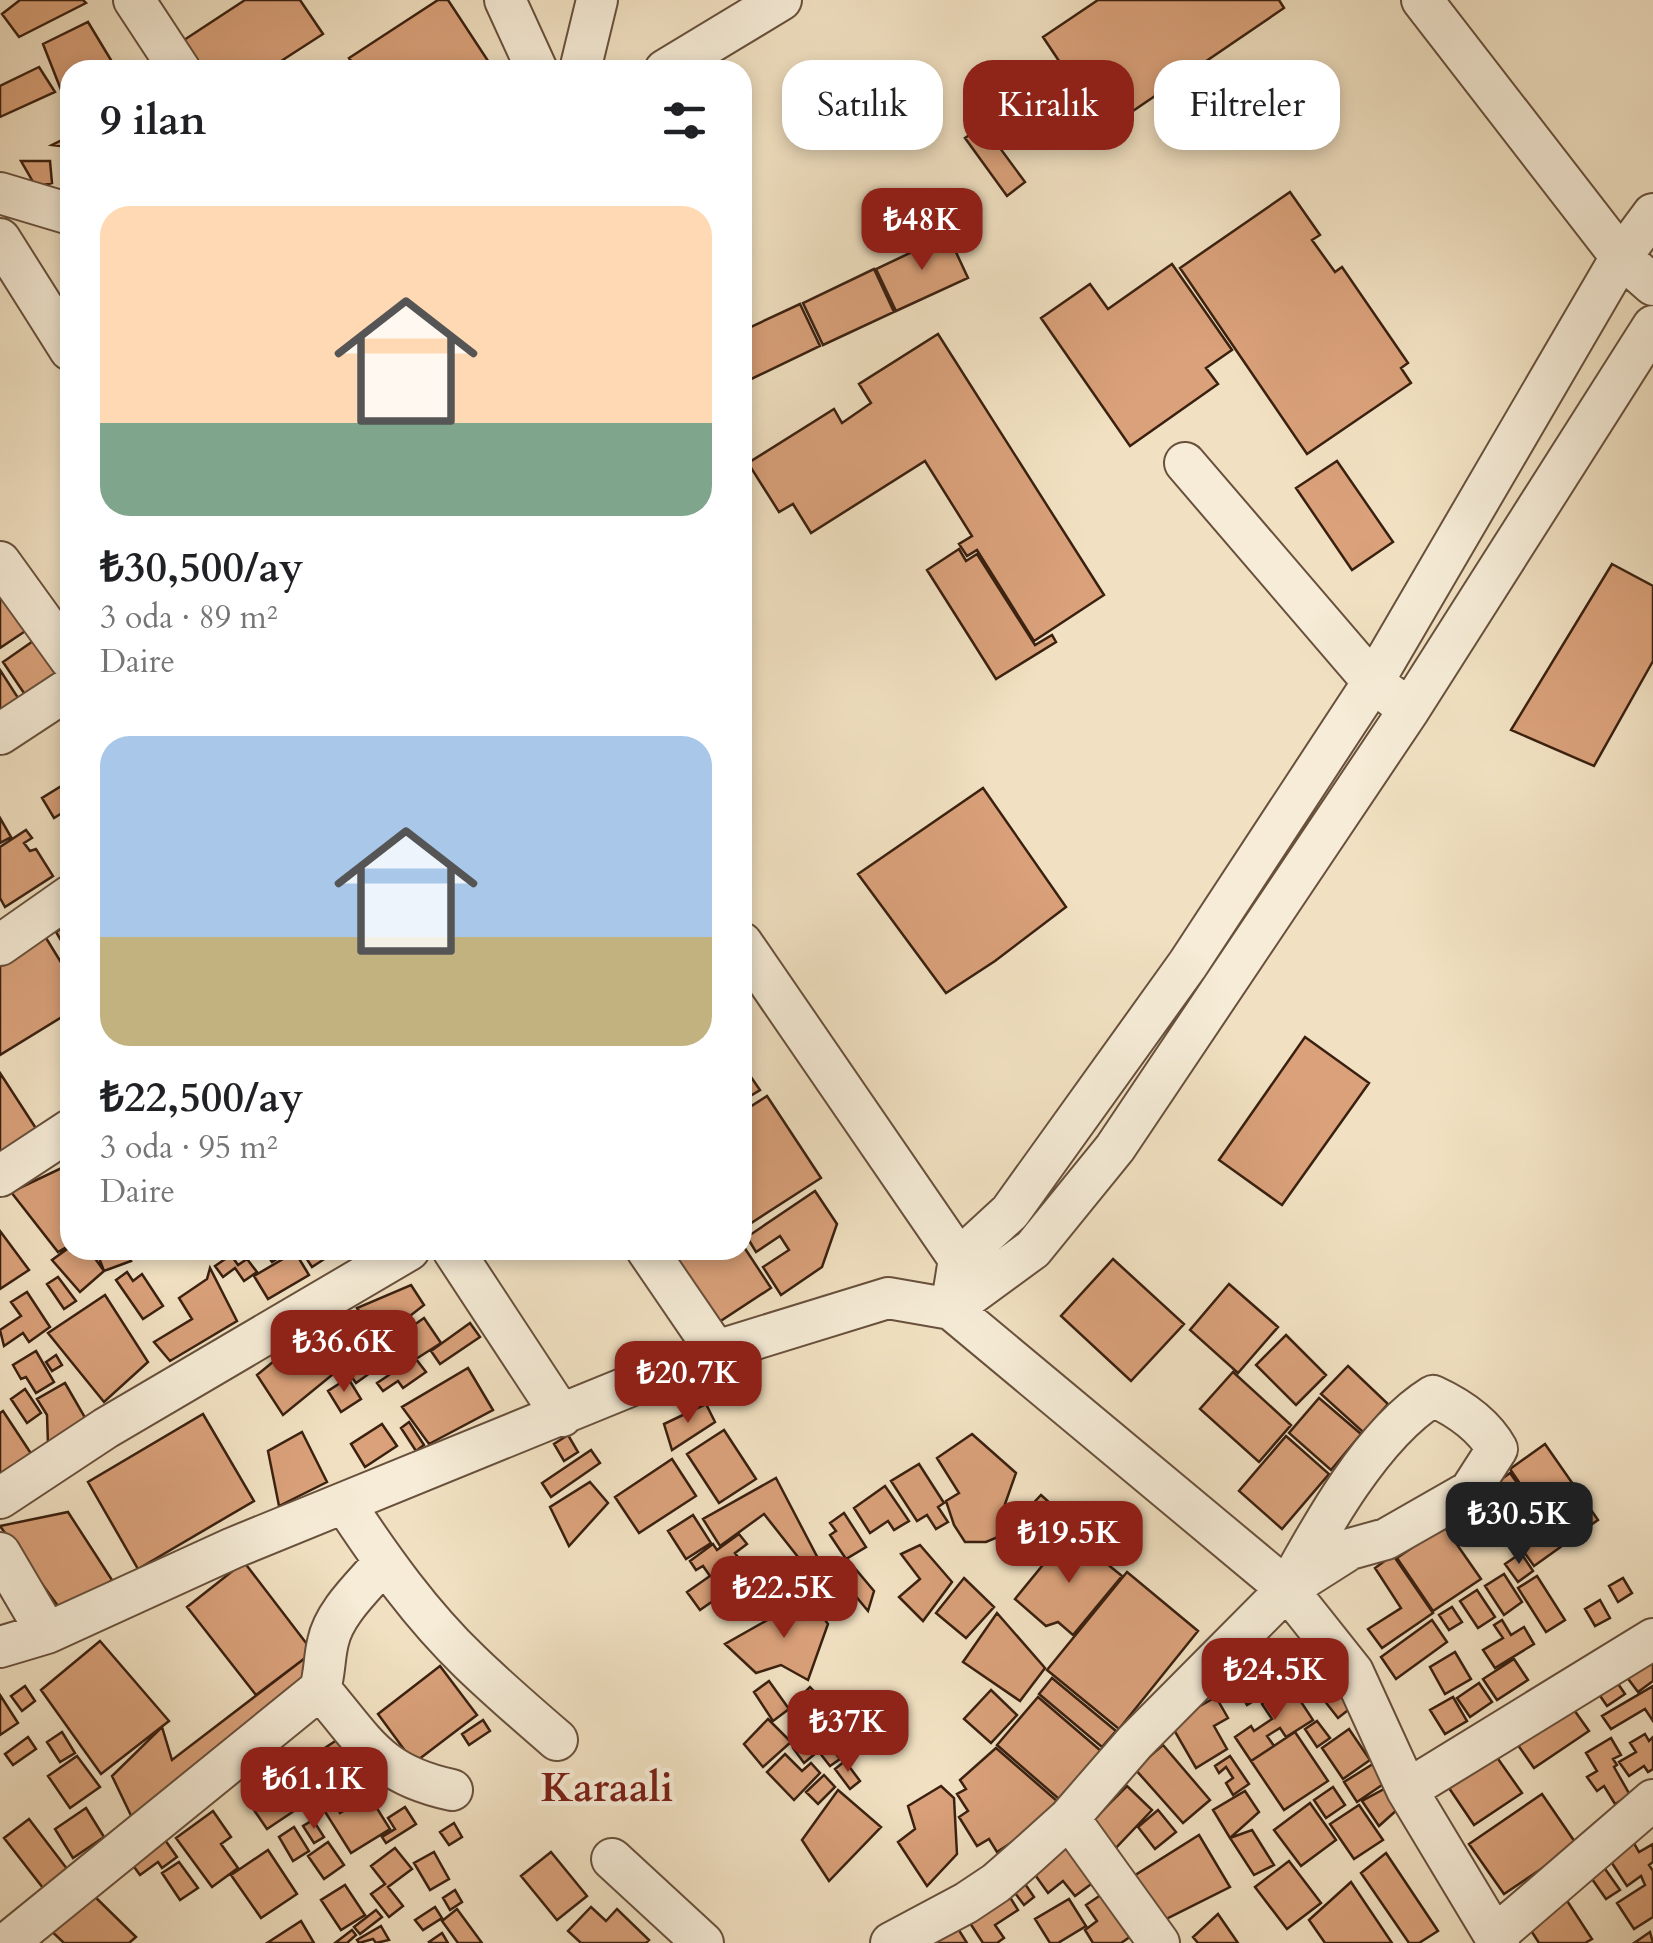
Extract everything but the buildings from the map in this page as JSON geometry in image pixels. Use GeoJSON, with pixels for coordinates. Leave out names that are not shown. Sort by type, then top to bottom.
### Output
{"type":"FeatureCollection","features":[{"type":"Feature","properties":{"kind":"street"},"geometry":{"type":"LineString","coordinates":[[134,0],[173,60]]}},
{"type":"Feature","properties":{"kind":"street"},"geometry":{"type":"LineString","coordinates":[[582,60],[597,0]]}},
{"type":"Feature","properties":{"kind":"street"},"geometry":{"type":"LineString","coordinates":[[682,60],[781,0]]}},
{"type":"Feature","properties":{"kind":"street"},"geometry":{"type":"LineString","coordinates":[[1422,0],[1622,257],[1653,285]]}},
{"type":"Feature","properties":{"kind":"street"},"geometry":{"type":"LineString","coordinates":[[503,2],[531,60]]}},
{"type":"Feature","properties":{"kind":"street"},"geometry":{"type":"LineString","coordinates":[[0,194],[60,211]]}},
{"type":"Feature","properties":{"kind":"street"},"geometry":{"type":"LineString","coordinates":[[951,1309],[959,1260],[1010,1212],[1177,980],[1373,682],[1622,257],[1653,214]]}},
{"type":"Feature","properties":{"kind":"street"},"geometry":{"type":"LineString","coordinates":[[0,238],[60,334]]}},
{"type":"Feature","properties":{"kind":"street"},"geometry":{"type":"LineString","coordinates":[[951,1309],[1033,1248],[1115,1148],[1408,710],[1653,326]]}},
{"type":"Feature","properties":{"kind":"street"},"geometry":{"type":"LineString","coordinates":[[1185,463],[1373,682],[1408,710]]}},
{"type":"Feature","properties":{"kind":"street"},"geometry":{"type":"LineString","coordinates":[[0,562],[60,645]]}},
{"type":"Feature","properties":{"kind":"street"},"geometry":{"type":"LineString","coordinates":[[0,734],[60,695]]}},
{"type":"Feature","properties":{"kind":"street"},"geometry":{"type":"LineString","coordinates":[[0,945],[60,903]]}},
{"type":"Feature","properties":{"kind":"street"},"geometry":{"type":"LineString","coordinates":[[752,968],[959,1260]]}},
{"type":"Feature","properties":{"kind":"street"},"geometry":{"type":"LineString","coordinates":[[0,1176],[60,1137]]}},
{"type":"Feature","properties":{"kind":"street"},"geometry":{"type":"LineString","coordinates":[[0,1498],[106,1428],[392,1260]]}},
{"type":"Feature","properties":{"kind":"street"},"geometry":{"type":"LineString","coordinates":[[460,1260],[562,1416]]}},
{"type":"Feature","properties":{"kind":"street"},"geometry":{"type":"LineString","coordinates":[[654,1260],[716,1351]]}},
{"type":"Feature","properties":{"kind":"street"},"geometry":{"type":"LineString","coordinates":[[0,1647],[47,1633],[233,1548],[716,1351],[888,1298],[951,1309],[1286,1589],[1353,1672],[1406,1790],[1497,1940],[1653,1800]]}},
{"type":"Feature","properties":{"kind":"street"},"geometry":{"type":"LineString","coordinates":[[891,1943],[996,1882],[1069,1818],[1134,1742],[1286,1589],[1350,1549],[1386,1539],[1470,1491],[1497,1450],[1487,1431],[1433,1396],[1411,1410],[1334,1503],[1286,1589]]}},
{"type":"Feature","properties":{"kind":"street"},"geometry":{"type":"LineString","coordinates":[[345,1504],[384,1562],[470,1662],[557,1740]]}},
{"type":"Feature","properties":{"kind":"street"},"geometry":{"type":"LineString","coordinates":[[0,1554],[47,1633]]}},
{"type":"Feature","properties":{"kind":"street"},"geometry":{"type":"LineString","coordinates":[[8,1937],[320,1689],[336,1621],[384,1562]]}},
{"type":"Feature","properties":{"kind":"street"},"geometry":{"type":"LineString","coordinates":[[1406,1790],[1653,1640]]}},
{"type":"Feature","properties":{"kind":"street"},"geometry":{"type":"LineString","coordinates":[[320,1689],[384,1764],[422,1784],[452,1790]]}},
{"type":"Feature","properties":{"kind":"street"},"geometry":{"type":"LineString","coordinates":[[1069,1818],[1151,1940]]}},
{"type":"Feature","properties":{"kind":"street"},"geometry":{"type":"LineString","coordinates":[[612,1859],[704,1943]]}},
{"type":"Feature","properties":{"kind":"district","name":"Karaali"},"geometry":{"type":"Point","coordinates":[607,1788]}}]}
